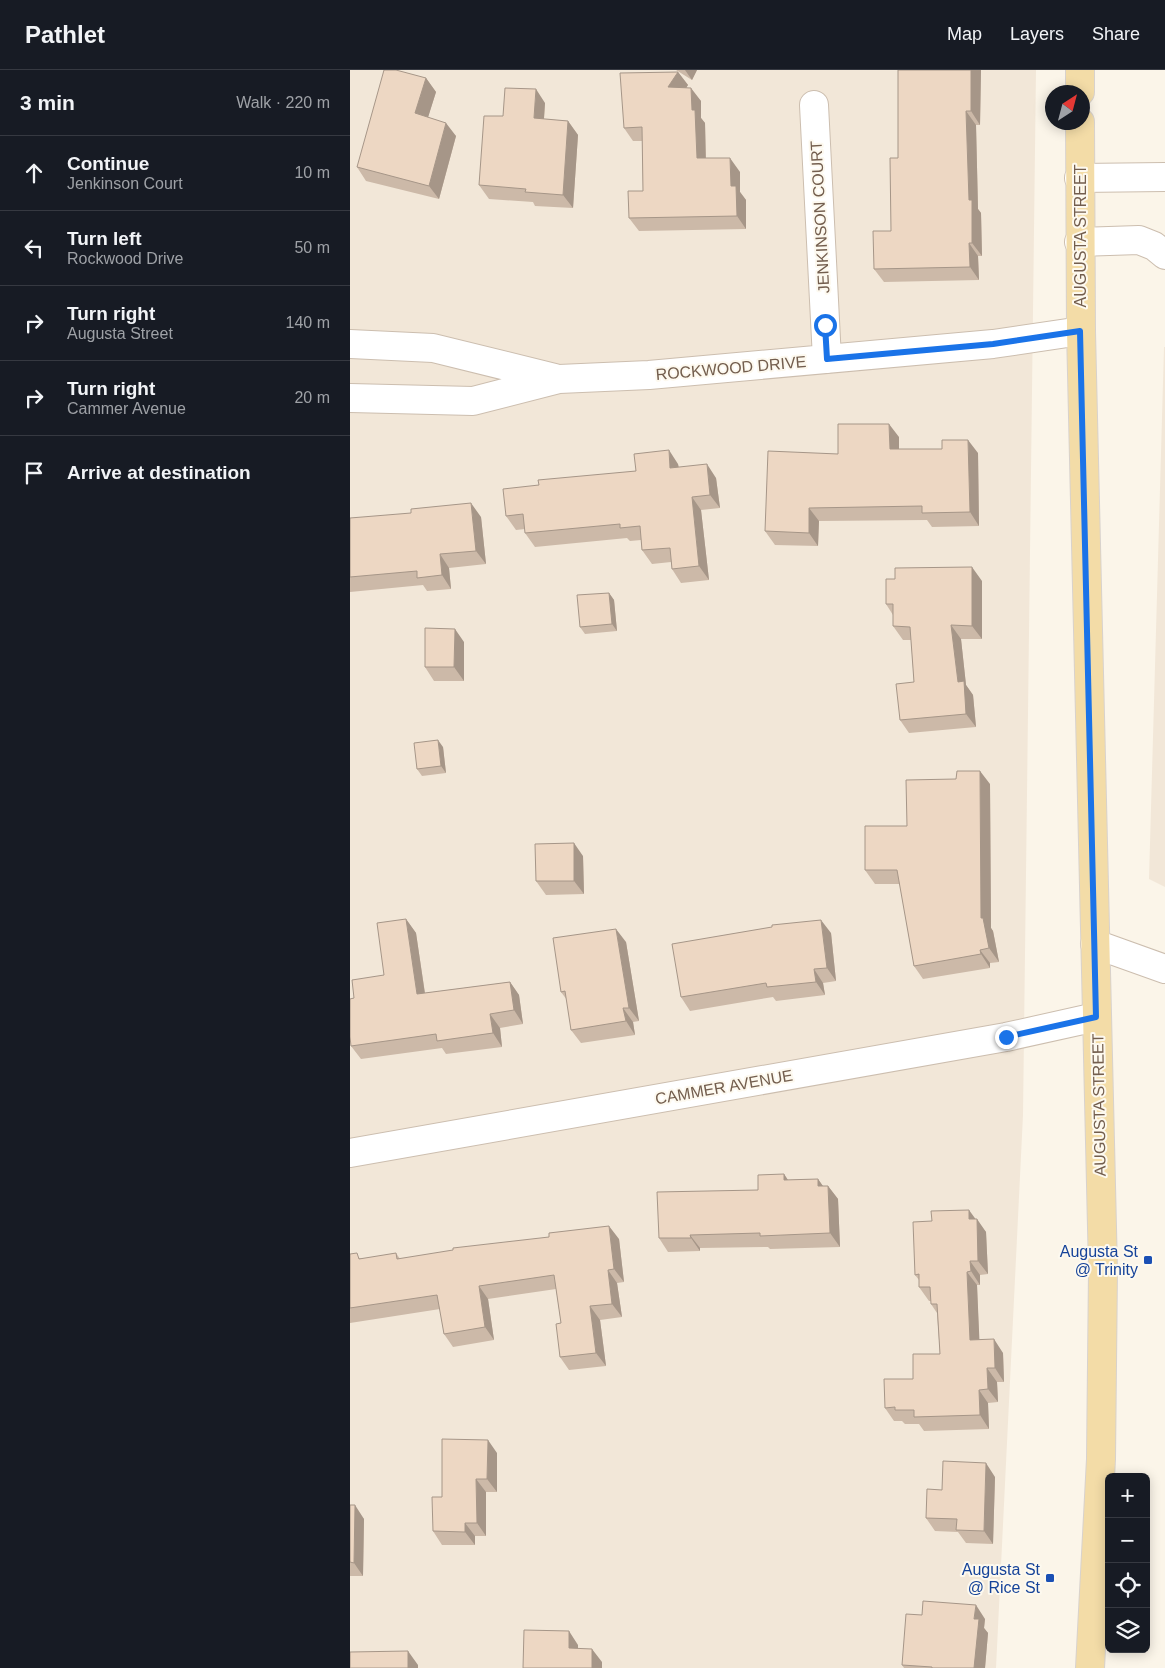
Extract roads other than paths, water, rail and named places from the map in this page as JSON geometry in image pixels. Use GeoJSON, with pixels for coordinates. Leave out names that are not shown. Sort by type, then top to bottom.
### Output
{"type":"FeatureCollection","features":[{"type":"Feature","properties":{"kind":"main road"},"geometry":{"type":"LineString","coordinates":[[1080,70],[1080,85]]}},
{"type":"Feature","properties":{"kind":"main road","name":"AUGUSTA STREET"},"geometry":{"type":"LineString","coordinates":[[1080,130],[1080,331],[1103,1270],[1101,1459],[1090,1668]]}},
{"type":"Feature","properties":{"kind":"street","name":"JENKINSON COURT"},"geometry":{"type":"LineString","coordinates":[[814,105],[827,359]]}},
{"type":"Feature","properties":{"kind":"street"},"geometry":{"type":"LineString","coordinates":[[1079,178],[1165,177]]}},
{"type":"Feature","properties":{"kind":"street"},"geometry":{"type":"LineString","coordinates":[[1080,242],[1139,240],[1154,246],[1165,255]]}},
{"type":"Feature","properties":{"kind":"street","name":"ROCKWOOD DRIVE"},"geometry":{"type":"LineString","coordinates":[[350,398],[473,401],[559,379],[649,375],[993,344],[1080,331]]}},
{"type":"Feature","properties":{"kind":"street","name":"ROCKWOOD DRIVE"},"geometry":{"type":"LineString","coordinates":[[350,344],[433,348],[559,379]]}},
{"type":"Feature","properties":{"kind":"street"},"geometry":{"type":"LineString","coordinates":[[1095,944],[1165,969]]}},
{"type":"Feature","properties":{"kind":"street","name":"CAMMER AVENUE"},"geometry":{"type":"LineString","coordinates":[[350,1153],[1006,1037],[1096,1017]]}},
{"type":"Feature","properties":{"kind":"place","name":"Augusta St @ Trinity"},"geometry":{"type":"Point","coordinates":[1148,1260]}},
{"type":"Feature","properties":{"kind":"place","name":"Augusta St @ Rice St"},"geometry":{"type":"Point","coordinates":[1050,1578]}}]}
